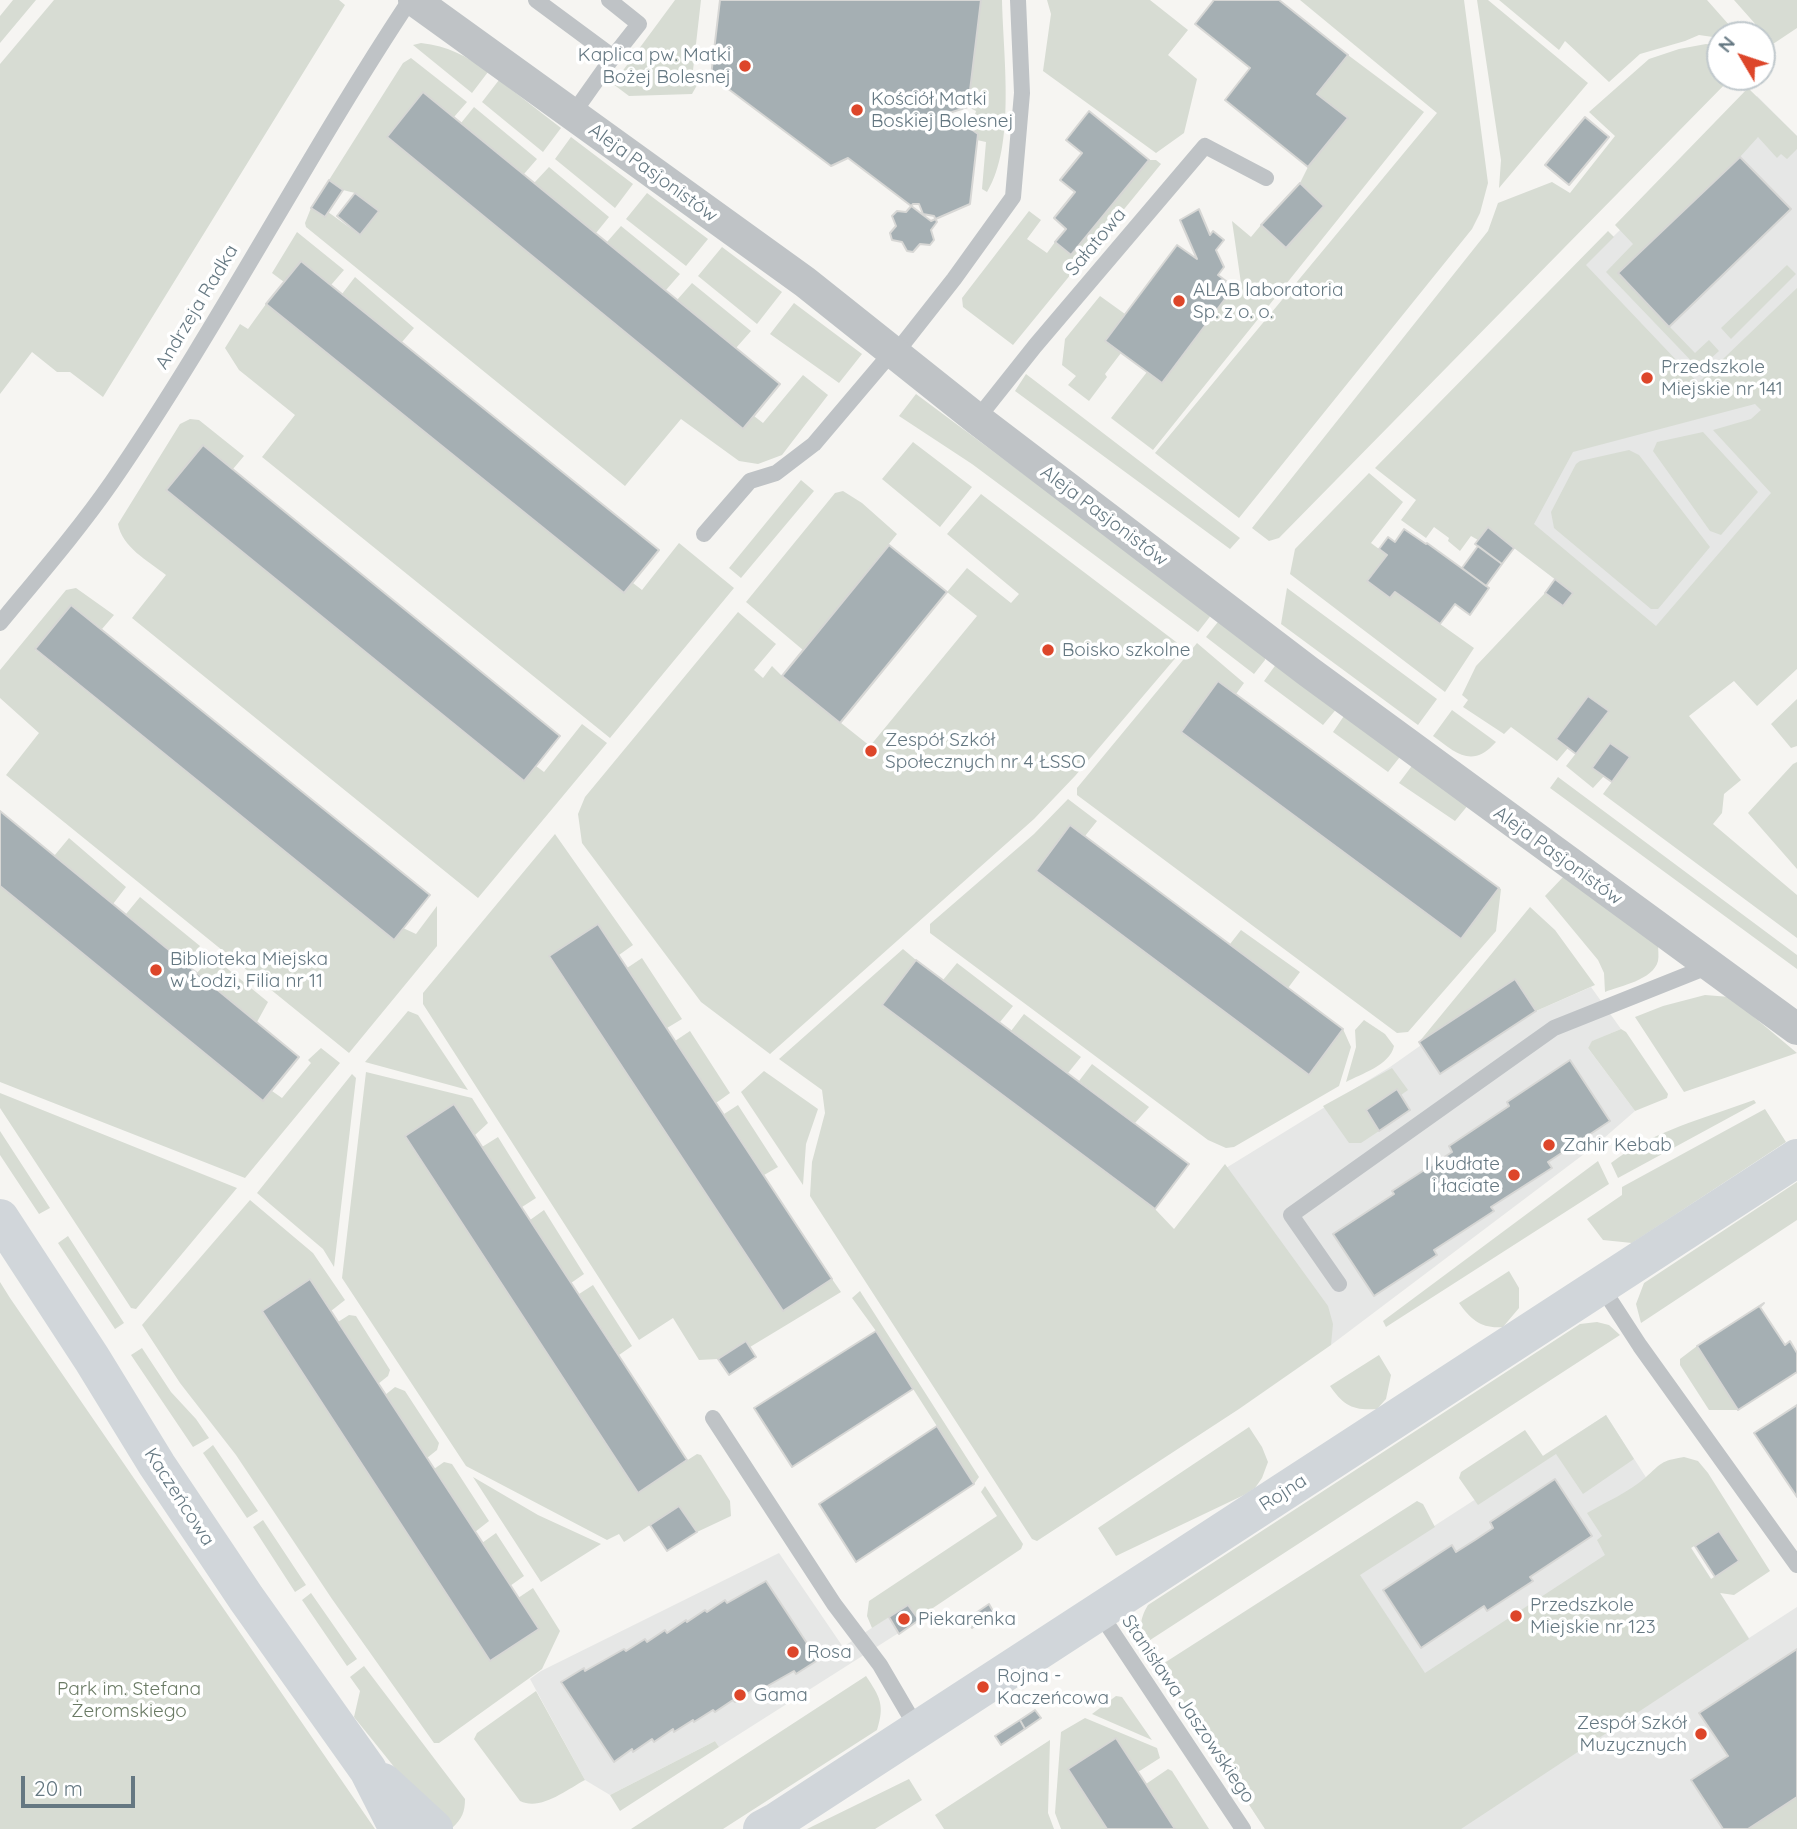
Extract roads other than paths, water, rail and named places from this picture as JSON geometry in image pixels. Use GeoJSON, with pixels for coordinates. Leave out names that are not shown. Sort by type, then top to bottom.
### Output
{"type":"FeatureCollection","features":[{"type":"Feature","properties":{"kind":"street","name":"Aleja Pasjonistów"},"geometry":{"type":"LineString","coordinates":[[412,0],[804,282],[977,419],[1309,672],[1797,1029]]}},
{"type":"Feature","properties":{"kind":"street","name":"Rojna"},"geometry":{"type":"LineString","coordinates":[[765,1828],[1797,1158]]}},
{"type":"Feature","properties":{"kind":"street","name":"Kaczeńcowa"},"geometry":{"type":"LineString","coordinates":[[0,1218],[157,1465],[284,1654],[368,1770],[397,1829]]}},
{"type":"Feature","properties":{"kind":"street","name":"Kaczeńcowa"},"geometry":{"type":"LineString","coordinates":[[368,1770],[434,1829]]}},
{"type":"Feature","properties":{"kind":"lane","name":"Andrzeja Radka"},"geometry":{"type":"LineString","coordinates":[[0,623],[111,483],[412,0]]}},
{"type":"Feature","properties":{"kind":"lane"},"geometry":{"type":"LineString","coordinates":[[536,0],[613,58]]}},
{"type":"Feature","properties":{"kind":"lane"},"geometry":{"type":"LineString","coordinates":[[572,115],[639,24],[609,0]]}},
{"type":"Feature","properties":{"kind":"lane"},"geometry":{"type":"LineString","coordinates":[[704,534],[750,481],[776,473],[814,444],[954,279],[1013,197],[1022,93],[1018,0]]}},
{"type":"Feature","properties":{"kind":"lane","name":"Sałatowa"},"geometry":{"type":"LineString","coordinates":[[977,419],[1035,346],[1205,146],[1266,178]]}},
{"type":"Feature","properties":{"kind":"lane"},"geometry":{"type":"LineString","coordinates":[[1339,1284],[1291,1215],[1554,1028],[1712,965]]}},
{"type":"Feature","properties":{"kind":"lane"},"geometry":{"type":"LineString","coordinates":[[1601,1286],[1640,1346],[1797,1565]]}},
{"type":"Feature","properties":{"kind":"lane"},"geometry":{"type":"LineString","coordinates":[[713,1418],[834,1604],[880,1665],[918,1730]]}},
{"type":"Feature","properties":{"kind":"lane","name":"Stanisława Jaszowskiego"},"geometry":{"type":"LineString","coordinates":[[1099,1612],[1243,1829]]}},
{"type":"Feature","properties":{"kind":"place","name":"Kaplica pw. Matki Bożej Bolesnej"},"geometry":{"type":"Point","coordinates":[745,66]}},
{"type":"Feature","properties":{"kind":"place","name":"Kościół Matki Boskiej Bolesnej"},"geometry":{"type":"Point","coordinates":[857,110]}},
{"type":"Feature","properties":{"kind":"place","name":"ALAB laboratoria Sp. z o. o."},"geometry":{"type":"Point","coordinates":[1179,301]}},
{"type":"Feature","properties":{"kind":"place","name":"Przedszkole Miejskie nr 141"},"geometry":{"type":"Point","coordinates":[1647,378]}},
{"type":"Feature","properties":{"kind":"place","name":"Boisko szkolne"},"geometry":{"type":"Point","coordinates":[1048,650]}},
{"type":"Feature","properties":{"kind":"place","name":"Zespół Szkół Społecznych nr 4 ŁSSO"},"geometry":{"type":"Point","coordinates":[871,751]}},
{"type":"Feature","properties":{"kind":"place","name":"Biblioteka Miejska w Łodzi, Filia nr 11"},"geometry":{"type":"Point","coordinates":[156,970]}},
{"type":"Feature","properties":{"kind":"place","name":"Zahir Kebab"},"geometry":{"type":"Point","coordinates":[1549,1145]}},
{"type":"Feature","properties":{"kind":"place","name":"I kudłate i łaciate"},"geometry":{"type":"Point","coordinates":[1514,1175]}},
{"type":"Feature","properties":{"kind":"place","name":"Przedszkole Miejskie nr 123"},"geometry":{"type":"Point","coordinates":[1516,1616]}},
{"type":"Feature","properties":{"kind":"place","name":"Piekarenka"},"geometry":{"type":"Point","coordinates":[904,1619]}},
{"type":"Feature","properties":{"kind":"place","name":"Rosa"},"geometry":{"type":"Point","coordinates":[793,1652]}},
{"type":"Feature","properties":{"kind":"place","name":"Rojna - Kaczeńcowa"},"geometry":{"type":"Point","coordinates":[983,1687]}},
{"type":"Feature","properties":{"kind":"place","name":"Gama"},"geometry":{"type":"Point","coordinates":[740,1695]}},
{"type":"Feature","properties":{"kind":"place","name":"Zespół Szkół Muzycznych"},"geometry":{"type":"Point","coordinates":[1701,1734]}},
{"type":"Feature","properties":{"kind":"park label","name":"Park im. Stefana Żeromskiego"},"geometry":{"type":"Point","coordinates":[129,1700]}}]}
